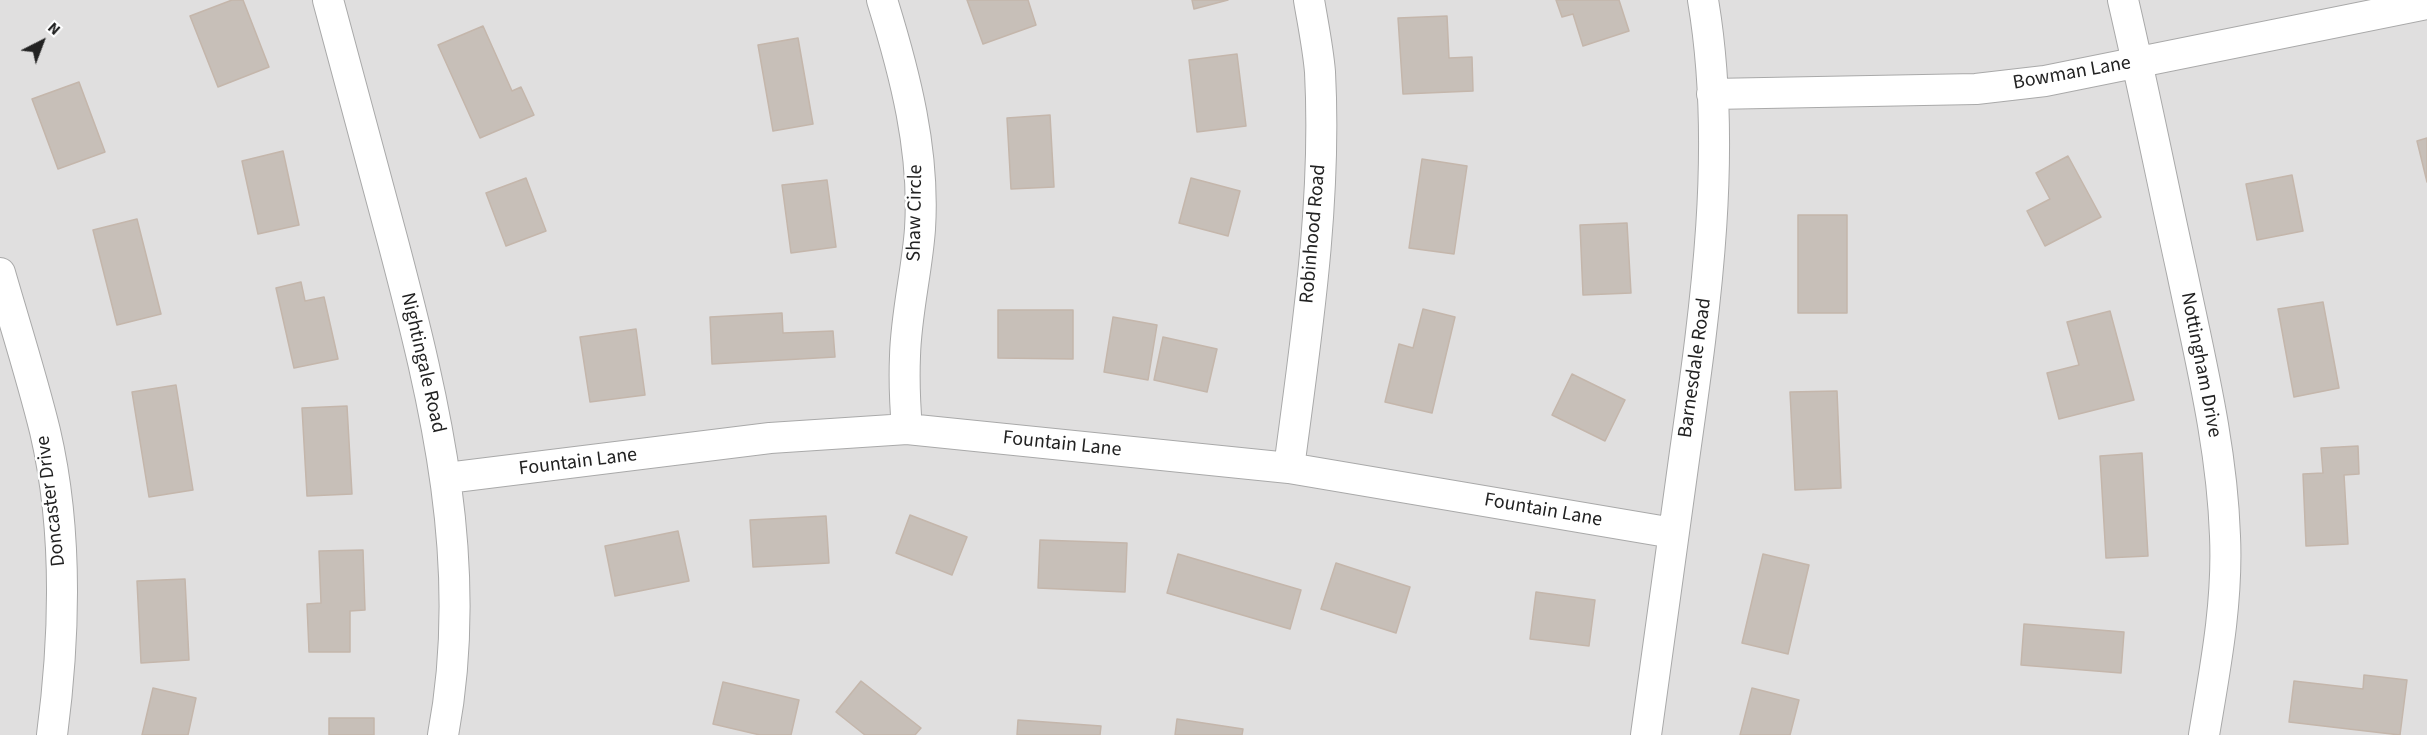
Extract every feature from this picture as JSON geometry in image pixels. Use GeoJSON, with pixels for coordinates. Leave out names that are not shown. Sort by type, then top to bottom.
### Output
{"type":"FeatureCollection","features":[{"type":"Feature","properties":{"kind":"street","name":"Nightingale Road"},"geometry":{"type":"LineString","coordinates":[[328,0],[412,316],[439,432],[447,478],[453,557],[455,640],[451,693],[443,735]]}},
{"type":"Feature","properties":{"kind":"street","name":"Shaw Circle"},"geometry":{"type":"LineString","coordinates":[[882,0],[897,48],[914,122],[920,172],[920,228],[904,355],[907,429]]}},
{"type":"Feature","properties":{"kind":"street","name":"Robinhood Road"},"geometry":{"type":"LineString","coordinates":[[1289,468],[1310,298],[1321,153],[1320,70],[1310,0]]}},
{"type":"Feature","properties":{"kind":"street","name":"Barnesdale Road"},"geometry":{"type":"LineString","coordinates":[[1646,735],[1711,251],[1712,94],[1703,0]]}},
{"type":"Feature","properties":{"kind":"street","name":"Nottingham Drive"},"geometry":{"type":"LineString","coordinates":[[2123,0],[2211,412],[2221,483],[2226,538],[2225,583],[2221,635],[2204,735]]}},
{"type":"Feature","properties":{"kind":"street","name":"Bowman Lane"},"geometry":{"type":"LineString","coordinates":[[1712,94],[1976,89],[2045,81],[2427,4]]}},
{"type":"Feature","properties":{"kind":"street","name":"Doncaster Drive"},"geometry":{"type":"LineString","coordinates":[[0,273],[45,432],[56,501],[61,567],[60,632],[52,735]]}},
{"type":"Feature","properties":{"kind":"street","name":"Fountain Lane"},"geometry":{"type":"LineString","coordinates":[[447,478],[770,438],[907,429],[1289,468],[1673,533]]}},
{"type":"Feature","properties":{"kind":"shaded area"},"geometry":{"type":"Polygon","coordinates":[[[0,0],[2427,0],[2427,735],[0,735],[0,0]]]}},
{"type":"Feature","properties":{"kind":"building"},"geometry":{"type":"Polygon","coordinates":[[[232,0],[243,0],[269,67],[218,87],[190,16],[232,0]]]}},
{"type":"Feature","properties":{"kind":"building"},"geometry":{"type":"Polygon","coordinates":[[[967,0],[1028,0],[1036,25],[983,44],[967,0]]]}},
{"type":"Feature","properties":{"kind":"building"},"geometry":{"type":"Polygon","coordinates":[[[1192,0],[1228,0],[1194,9],[1192,0]]]}},
{"type":"Feature","properties":{"kind":"building"},"geometry":{"type":"Polygon","coordinates":[[[1556,0],[1619,0],[1629,31],[1583,46],[1573,14],[1562,17],[1556,0]]]}},
{"type":"Feature","properties":{"kind":"building"},"geometry":{"type":"Polygon","coordinates":[[[1447,16],[1449,58],[1472,57],[1473,91],[1403,94],[1398,18],[1447,16]]]}},
{"type":"Feature","properties":{"kind":"building"},"geometry":{"type":"Polygon","coordinates":[[[483,26],[512,91],[521,87],[534,115],[480,138],[438,45],[483,26]]]}},
{"type":"Feature","properties":{"kind":"building"},"geometry":{"type":"Polygon","coordinates":[[[798,38],[813,124],[773,131],[758,45],[798,38]]]}},
{"type":"Feature","properties":{"kind":"building"},"geometry":{"type":"Polygon","coordinates":[[[1237,54],[1246,126],[1197,132],[1189,60],[1237,54]]]}},
{"type":"Feature","properties":{"kind":"building"},"geometry":{"type":"Polygon","coordinates":[[[79,82],[105,152],[58,169],[32,99],[79,82]]]}},
{"type":"Feature","properties":{"kind":"building"},"geometry":{"type":"Polygon","coordinates":[[[1050,115],[1054,187],[1011,189],[1007,118],[1050,115]]]}},
{"type":"Feature","properties":{"kind":"building"},"geometry":{"type":"Polygon","coordinates":[[[2427,138],[2427,182],[2417,141],[2427,138]]]}},
{"type":"Feature","properties":{"kind":"building"},"geometry":{"type":"Polygon","coordinates":[[[283,151],[299,225],[258,234],[242,161],[283,151]]]}},
{"type":"Feature","properties":{"kind":"building"},"geometry":{"type":"Polygon","coordinates":[[[2068,156],[2101,217],[2045,246],[2027,211],[2050,199],[2036,173],[2068,156]]]}},
{"type":"Feature","properties":{"kind":"building"},"geometry":{"type":"Polygon","coordinates":[[[1422,159],[1467,166],[1454,254],[1409,248],[1422,159]]]}},
{"type":"Feature","properties":{"kind":"building"},"geometry":{"type":"Polygon","coordinates":[[[2292,175],[2303,231],[2257,240],[2246,184],[2292,175]]]}},
{"type":"Feature","properties":{"kind":"building"},"geometry":{"type":"Polygon","coordinates":[[[526,178],[546,231],[506,246],[486,193],[526,178]]]}},
{"type":"Feature","properties":{"kind":"building"},"geometry":{"type":"Polygon","coordinates":[[[1191,178],[1240,191],[1228,236],[1179,223],[1191,178]]]}},
{"type":"Feature","properties":{"kind":"building"},"geometry":{"type":"Polygon","coordinates":[[[827,180],[836,247],[791,253],[782,185],[827,180]]]}},
{"type":"Feature","properties":{"kind":"building"},"geometry":{"type":"Polygon","coordinates":[[[1798,215],[1847,215],[1847,313],[1798,313],[1798,215]]]}},
{"type":"Feature","properties":{"kind":"building"},"geometry":{"type":"Polygon","coordinates":[[[137,219],[161,314],[117,325],[93,230],[137,219]]]}},
{"type":"Feature","properties":{"kind":"building"},"geometry":{"type":"Polygon","coordinates":[[[1627,223],[1631,293],[1583,295],[1580,225],[1627,223]]]}},
{"type":"Feature","properties":{"kind":"building"},"geometry":{"type":"Polygon","coordinates":[[[301,282],[305,301],[324,297],[338,359],[294,368],[276,288],[301,282]]]}},
{"type":"Feature","properties":{"kind":"building"},"geometry":{"type":"Polygon","coordinates":[[[2323,302],[2339,388],[2294,397],[2278,309],[2323,302]]]}},
{"type":"Feature","properties":{"kind":"building"},"geometry":{"type":"Polygon","coordinates":[[[1423,309],[1455,317],[1432,413],[1385,402],[1399,344],[1413,348],[1423,309]]]}},
{"type":"Feature","properties":{"kind":"building"},"geometry":{"type":"Polygon","coordinates":[[[998,310],[1073,310],[1073,359],[998,358],[998,310]]]}},
{"type":"Feature","properties":{"kind":"building"},"geometry":{"type":"Polygon","coordinates":[[[2110,311],[2134,400],[2059,419],[2047,373],[2079,365],[2067,322],[2110,311]]]}},
{"type":"Feature","properties":{"kind":"building"},"geometry":{"type":"Polygon","coordinates":[[[782,313],[783,333],[833,331],[835,357],[712,364],[710,317],[782,313]]]}},
{"type":"Feature","properties":{"kind":"building"},"geometry":{"type":"Polygon","coordinates":[[[1113,317],[1157,325],[1148,380],[1104,372],[1113,317]]]}},
{"type":"Feature","properties":{"kind":"building"},"geometry":{"type":"Polygon","coordinates":[[[636,329],[645,395],[590,402],[580,337],[636,329]]]}},
{"type":"Feature","properties":{"kind":"building"},"geometry":{"type":"Polygon","coordinates":[[[1163,337],[1217,349],[1207,392],[1154,380],[1163,337]]]}},
{"type":"Feature","properties":{"kind":"building"},"geometry":{"type":"Polygon","coordinates":[[[1572,374],[1625,400],[1605,441],[1552,415],[1572,374]]]}},
{"type":"Feature","properties":{"kind":"building"},"geometry":{"type":"Polygon","coordinates":[[[176,385],[193,490],[149,497],[132,392],[176,385]]]}},
{"type":"Feature","properties":{"kind":"building"},"geometry":{"type":"Polygon","coordinates":[[[1837,391],[1841,488],[1795,490],[1790,392],[1837,391]]]}},
{"type":"Feature","properties":{"kind":"building"},"geometry":{"type":"Polygon","coordinates":[[[347,406],[352,494],[307,496],[302,408],[347,406]]]}},
{"type":"Feature","properties":{"kind":"building"},"geometry":{"type":"Polygon","coordinates":[[[2358,446],[2359,474],[2344,475],[2348,544],[2306,546],[2303,474],[2323,473],[2321,448],[2358,446]]]}},
{"type":"Feature","properties":{"kind":"building"},"geometry":{"type":"Polygon","coordinates":[[[2142,453],[2148,556],[2106,558],[2100,456],[2142,453]]]}},
{"type":"Feature","properties":{"kind":"building"},"geometry":{"type":"Polygon","coordinates":[[[910,515],[967,537],[952,575],[896,553],[910,515]]]}},
{"type":"Feature","properties":{"kind":"building"},"geometry":{"type":"Polygon","coordinates":[[[826,516],[829,563],[753,567],[750,520],[826,516]]]}},
{"type":"Feature","properties":{"kind":"building"},"geometry":{"type":"Polygon","coordinates":[[[678,531],[689,581],[615,596],[605,546],[678,531]]]}},
{"type":"Feature","properties":{"kind":"building"},"geometry":{"type":"Polygon","coordinates":[[[1040,540],[1127,543],[1125,592],[1038,588],[1040,540]]]}},
{"type":"Feature","properties":{"kind":"building"},"geometry":{"type":"Polygon","coordinates":[[[363,550],[365,610],[350,611],[350,652],[309,652],[307,604],[321,603],[319,551],[363,550]]]}},
{"type":"Feature","properties":{"kind":"building"},"geometry":{"type":"Polygon","coordinates":[[[1178,554],[1301,590],[1290,629],[1167,593],[1178,554]]]}},
{"type":"Feature","properties":{"kind":"building"},"geometry":{"type":"Polygon","coordinates":[[[1763,554],[1809,565],[1788,654],[1742,643],[1763,554]]]}},
{"type":"Feature","properties":{"kind":"building"},"geometry":{"type":"Polygon","coordinates":[[[1336,563],[1410,587],[1396,633],[1321,609],[1336,563]]]}},
{"type":"Feature","properties":{"kind":"building"},"geometry":{"type":"Polygon","coordinates":[[[185,579],[189,660],[141,663],[137,581],[185,579]]]}},
{"type":"Feature","properties":{"kind":"building"},"geometry":{"type":"Polygon","coordinates":[[[1536,592],[1595,600],[1589,646],[1530,639],[1536,592]]]}},
{"type":"Feature","properties":{"kind":"building"},"geometry":{"type":"Polygon","coordinates":[[[2024,624],[2124,632],[2121,673],[2021,665],[2024,624]]]}},
{"type":"Feature","properties":{"kind":"building"},"geometry":{"type":"Polygon","coordinates":[[[2364,675],[2407,680],[2400,735],[2289,722],[2294,681],[2363,689],[2364,675]]]}},
{"type":"Feature","properties":{"kind":"building"},"geometry":{"type":"Polygon","coordinates":[[[861,681],[921,728],[915,735],[865,735],[836,712],[861,681]]]}},
{"type":"Feature","properties":{"kind":"building"},"geometry":{"type":"Polygon","coordinates":[[[723,682],[799,700],[791,735],[760,735],[713,724],[723,682]]]}},
{"type":"Feature","properties":{"kind":"building"},"geometry":{"type":"Polygon","coordinates":[[[153,688],[196,698],[188,735],[142,735],[153,688]]]}},
{"type":"Feature","properties":{"kind":"building"},"geometry":{"type":"Polygon","coordinates":[[[1752,688],[1799,700],[1790,735],[1740,735],[1752,688]]]}},
{"type":"Feature","properties":{"kind":"building"},"geometry":{"type":"Polygon","coordinates":[[[329,718],[374,718],[374,735],[329,735],[329,718]]]}},
{"type":"Feature","properties":{"kind":"building"},"geometry":{"type":"Polygon","coordinates":[[[1177,719],[1243,729],[1242,735],[1175,735],[1177,719]]]}},
{"type":"Feature","properties":{"kind":"building"},"geometry":{"type":"Polygon","coordinates":[[[1018,720],[1101,726],[1100,735],[1017,735],[1018,720]]]}}]}
